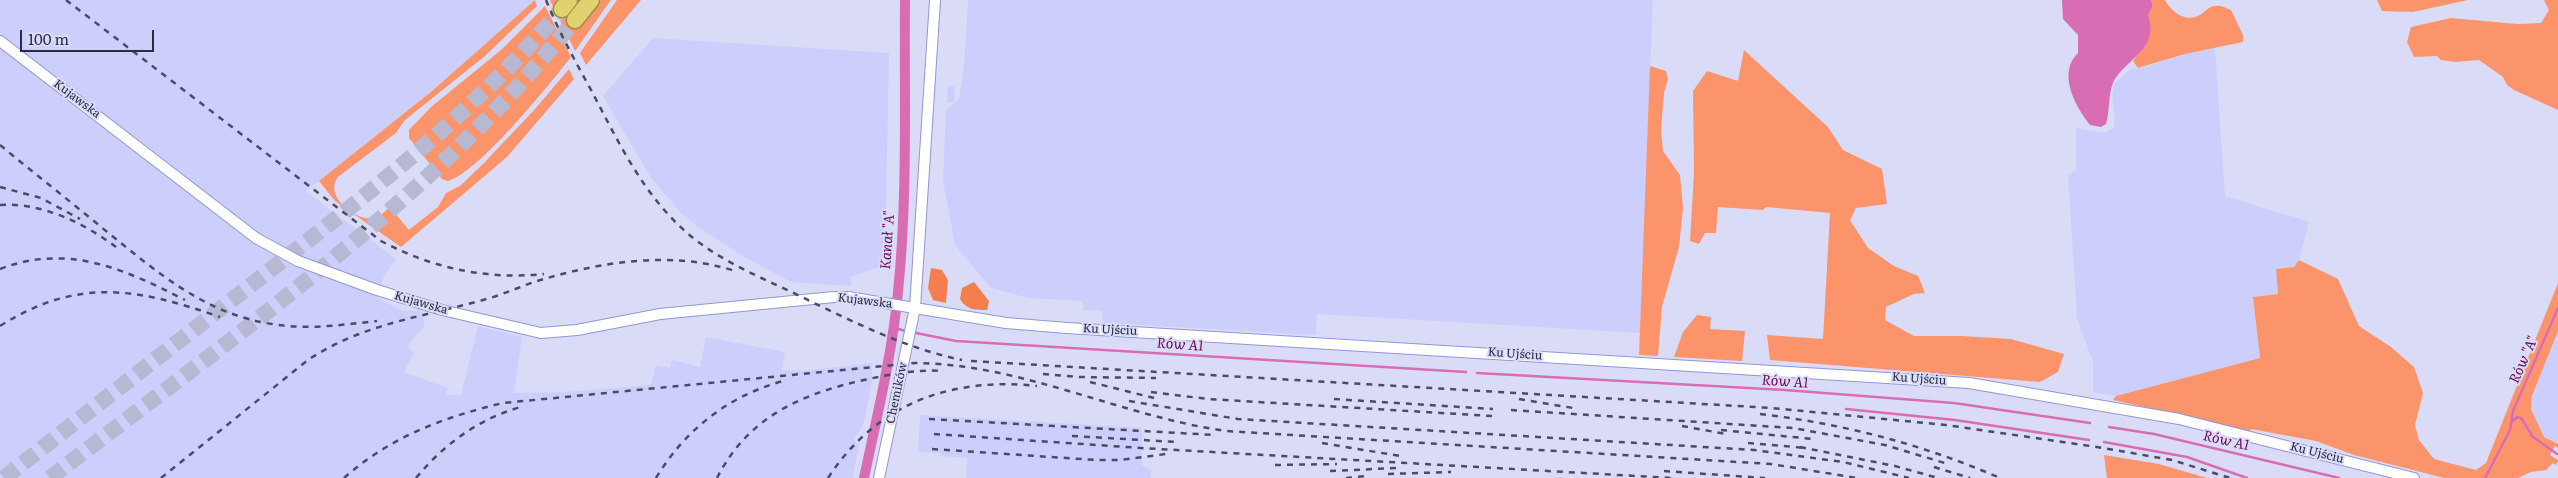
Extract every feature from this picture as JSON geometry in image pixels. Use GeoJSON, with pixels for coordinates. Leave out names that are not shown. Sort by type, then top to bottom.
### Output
{"type":"FeatureCollection","features":[{"type":"Feature","properties":{"kind":"highway"},"geometry":{"type":"LineString","coordinates":[[575,20],[591,0]]}},
{"type":"Feature","properties":{"kind":"street"},"geometry":{"type":"LineString","coordinates":[[915,308],[935,0]]}},
{"type":"Feature","properties":{"kind":"street","name":"Kujawska"},"geometry":{"type":"LineString","coordinates":[[0,41],[256,238],[298,261],[404,298],[492,323],[541,333],[577,330],[660,314],[834,297],[915,308]]}},
{"type":"Feature","properties":{"kind":"street","name":"Chemików"},"geometry":{"type":"LineString","coordinates":[[879,478],[915,308]]}},
{"type":"Feature","properties":{"kind":"street","name":"Ku Ujściu"},"geometry":{"type":"LineString","coordinates":[[915,308],[1002,322],[1067,328],[1962,382],[2179,418],[2414,478]]}},
{"type":"Feature","properties":{"kind":"shaded area"},"geometry":{"type":"Polygon","coordinates":[[[0,0],[535,0],[432,91],[306,191],[396,259],[384,276],[377,298],[403,311],[420,310],[425,326],[407,346],[414,353],[404,372],[448,388],[445,395],[461,395],[478,326],[522,337],[514,393],[566,392],[651,385],[656,365],[670,368],[672,360],[700,367],[706,337],[785,352],[782,370],[803,371],[872,363],[872,381],[864,423],[854,440],[859,446],[853,478],[0,478],[0,0]]]}},
{"type":"Feature","properties":{"kind":"shaded area"},"geometry":{"type":"Polygon","coordinates":[[[535,0],[537,6],[485,56],[405,120],[396,133],[338,177],[335,192],[338,200],[344,206],[359,216],[374,218],[390,207],[409,230],[438,207],[446,193],[460,186],[484,163],[535,109],[569,69],[574,79],[507,157],[401,247],[335,201],[319,181],[432,91],[535,0]]]}},
{"type":"Feature","properties":{"kind":"shaded area"},"geometry":{"type":"Polygon","coordinates":[[[550,0],[559,0],[556,4],[581,25],[601,0],[611,0],[575,51],[550,0]]]}},
{"type":"Feature","properties":{"kind":"shaded area"},"geometry":{"type":"Polygon","coordinates":[[[617,0],[641,0],[586,65],[580,53],[617,0]]]}},
{"type":"Feature","properties":{"kind":"shaded area"},"geometry":{"type":"Polygon","coordinates":[[[968,0],[1653,0],[1640,333],[1317,314],[1316,335],[1103,323],[1102,311],[1083,310],[1083,301],[1028,298],[991,288],[955,245],[943,181],[946,110],[959,99],[964,66],[968,0]]]}},
{"type":"Feature","properties":{"kind":"shaded area"},"geometry":{"type":"Polygon","coordinates":[[[2062,0],[2151,0],[2153,6],[2148,15],[2149,37],[2140,53],[2118,74],[2113,83],[2106,124],[2101,127],[2090,125],[2079,109],[2070,89],[2069,70],[2072,61],[2078,53],[2078,35],[2063,19],[2062,0]]]}},
{"type":"Feature","properties":{"kind":"shaded area"},"geometry":{"type":"Polygon","coordinates":[[[2151,0],[2165,0],[2174,11],[2188,18],[2198,16],[2214,6],[2221,6],[2231,10],[2243,35],[2243,42],[2185,54],[2138,68],[2133,61],[2147,43],[2148,15],[2153,6],[2151,0]]]}},
{"type":"Feature","properties":{"kind":"shaded area"},"geometry":{"type":"Polygon","coordinates":[[[2377,0],[2468,0],[2413,12],[2382,11],[2377,0]]]}},
{"type":"Feature","properties":{"kind":"shaded area"},"geometry":{"type":"Polygon","coordinates":[[[2544,0],[2558,0],[2558,110],[2514,90],[2507,85],[2503,77],[2479,60],[2455,62],[2441,60],[2437,56],[2414,57],[2407,42],[2411,27],[2451,18],[2517,24],[2541,23],[2549,10],[2544,0]]]}},
{"type":"Feature","properties":{"kind":"shaded area"},"geometry":{"type":"Polygon","coordinates":[[[545,6],[571,57],[531,106],[495,145],[461,174],[448,181],[442,179],[409,138],[409,130],[431,107],[501,50],[545,6]]]}},
{"type":"Feature","properties":{"kind":"shaded area"},"geometry":{"type":"Polygon","coordinates":[[[653,38],[889,53],[885,265],[851,277],[851,286],[791,282],[746,258],[698,227],[680,212],[651,178],[603,96],[653,38]]]}},
{"type":"Feature","properties":{"kind":"shaded area"},"geometry":{"type":"Polygon","coordinates":[[[2215,48],[2225,196],[2309,222],[2299,260],[2294,267],[2276,269],[2278,294],[2253,297],[2260,358],[2116,396],[2093,392],[2093,362],[2077,319],[2068,175],[2076,170],[2076,128],[2105,133],[2113,128],[2115,120],[2112,93],[2115,82],[2131,69],[2143,68],[2185,54],[2215,48]]]}},
{"type":"Feature","properties":{"kind":"shaded area"},"geometry":{"type":"Polygon","coordinates":[[[1744,50],[1828,127],[1843,150],[1882,169],[1887,204],[1856,208],[1850,220],[1868,248],[1894,266],[1918,276],[1925,293],[1914,294],[1886,307],[1885,320],[1914,336],[2011,339],[2064,354],[2058,372],[2040,382],[1770,360],[1767,335],[1823,339],[1830,213],[1766,207],[1763,210],[1718,207],[1716,233],[1705,233],[1699,244],[1690,241],[1694,173],[1693,91],[1707,71],[1738,81],[1744,50]]]}},
{"type":"Feature","properties":{"kind":"shaded area"},"geometry":{"type":"Polygon","coordinates":[[[1650,66],[1666,71],[1668,79],[1664,93],[1661,131],[1663,151],[1680,175],[1683,208],[1679,247],[1662,307],[1658,356],[1639,355],[1650,66]]]}},
{"type":"Feature","properties":{"kind":"shaded area"},"geometry":{"type":"Polygon","coordinates":[[[948,86],[955,86],[954,102],[947,102],[948,86]]]}},
{"type":"Feature","properties":{"kind":"shaded area"},"geometry":{"type":"Polygon","coordinates":[[[2299,260],[2338,279],[2359,326],[2391,347],[2414,367],[2423,393],[2415,425],[2419,440],[2434,459],[2476,470],[2486,463],[2558,283],[2558,331],[2532,396],[2531,409],[2544,437],[2558,444],[2558,448],[2555,446],[2550,455],[2558,460],[2556,465],[2553,463],[2546,470],[2531,472],[2518,478],[2444,478],[2354,455],[2316,441],[2251,429],[2250,431],[2113,400],[2116,396],[2260,358],[2253,297],[2278,294],[2276,269],[2294,267],[2299,260]]]}},
{"type":"Feature","properties":{"kind":"shaded area"},"geometry":{"type":"Polygon","coordinates":[[[931,268],[942,270],[948,280],[946,303],[933,300],[928,288],[931,268]]]}},
{"type":"Feature","properties":{"kind":"shaded area"},"geometry":{"type":"Polygon","coordinates":[[[974,282],[989,301],[987,310],[968,307],[960,299],[962,288],[974,282]]]}},
{"type":"Feature","properties":{"kind":"shaded area"},"geometry":{"type":"Polygon","coordinates":[[[1697,315],[1711,317],[1710,329],[1745,331],[1742,361],[1674,357],[1683,332],[1697,315]]]}},
{"type":"Feature","properties":{"kind":"shaded area"},"geometry":{"type":"Polygon","coordinates":[[[2558,331],[2558,444],[2544,437],[2531,409],[2532,396],[2558,331]]]}},
{"type":"Feature","properties":{"kind":"shaded area"},"geometry":{"type":"Polygon","coordinates":[[[920,415],[1142,428],[1142,465],[1152,471],[1150,478],[966,478],[967,458],[940,456],[940,453],[918,452],[920,415]]]}},
{"type":"Feature","properties":{"kind":"shaded area"},"geometry":{"type":"Polygon","coordinates":[[[2104,455],[2159,464],[2207,478],[2107,478],[2104,455]]]}},
{"type":"Feature","properties":{"kind":"waterway","name":"Kanał \"A\""},"geometry":{"type":"LineString","coordinates":[[864,478],[884,385],[898,292],[905,146],[905,0]]}},
{"type":"Feature","properties":{"kind":"waterway","name":"Rów \"A\""},"geometry":{"type":"LineString","coordinates":[[2485,478],[2510,430],[2513,411],[2558,308]]}},
{"type":"Feature","properties":{"kind":"waterway","name":"Rów A1"},"geometry":{"type":"LineString","coordinates":[[894,328],[906,331]]}},
{"type":"Feature","properties":{"kind":"waterway","name":"Rów A1"},"geometry":{"type":"LineString","coordinates":[[911,332],[956,341],[1466,372]]}},
{"type":"Feature","properties":{"kind":"waterway","name":"Rów A1"},"geometry":{"type":"LineString","coordinates":[[1477,373],[1785,390],[1954,403],[2090,423]]}},
{"type":"Feature","properties":{"kind":"waterway"},"geometry":{"type":"LineString","coordinates":[[1846,409],[1955,420],[2089,440]]}},
{"type":"Feature","properties":{"kind":"waterway"},"geometry":{"type":"LineString","coordinates":[[2513,421],[2517,417],[2521,418],[2533,437],[2557,454]]}},
{"type":"Feature","properties":{"kind":"waterway","name":"Rów A1"},"geometry":{"type":"LineString","coordinates":[[2109,427],[2154,434],[2339,478]]}},
{"type":"Feature","properties":{"kind":"waterway"},"geometry":{"type":"LineString","coordinates":[[2104,442],[2187,457],[2247,478]]}},
{"type":"Feature","properties":{"kind":"tunnel"},"geometry":{"type":"LineString","coordinates":[[4,478],[308,241],[422,148],[495,81],[562,9]]}},
{"type":"Feature","properties":{"kind":"tunnel"},"geometry":{"type":"LineString","coordinates":[[50,478],[220,348],[332,260],[386,214],[439,166],[501,105],[575,20]]}},
{"type":"Feature","properties":{"kind":"railway"},"geometry":{"type":"LineString","coordinates":[[66,0],[381,241],[420,258],[460,270],[501,275],[544,274]]}},
{"type":"Feature","properties":{"kind":"railway"},"geometry":{"type":"LineString","coordinates":[[546,0],[566,44],[635,170],[663,208],[697,241],[754,275],[832,312],[923,350],[962,360]]}},
{"type":"Feature","properties":{"kind":"railway"},"geometry":{"type":"LineString","coordinates":[[0,145],[163,276],[203,301],[248,319],[285,326],[324,326],[377,321]]}},
{"type":"Feature","properties":{"kind":"railway"},"geometry":{"type":"LineString","coordinates":[[0,187],[41,198],[80,219]]}},
{"type":"Feature","properties":{"kind":"railway"},"geometry":{"type":"LineString","coordinates":[[0,205],[31,207],[61,216],[76,222],[116,247]]}},
{"type":"Feature","properties":{"kind":"railway"},"geometry":{"type":"LineString","coordinates":[[0,269],[25,262],[72,259],[118,270],[140,278],[185,300]]}},
{"type":"Feature","properties":{"kind":"railway"},"geometry":{"type":"LineString","coordinates":[[161,478],[308,360],[329,348],[371,330],[490,298],[537,281],[586,268],[636,261],[661,260],[686,261],[735,271]]}},
{"type":"Feature","properties":{"kind":"railway"},"geometry":{"type":"LineString","coordinates":[[0,326],[28,310],[56,300],[82,294],[108,292],[162,299],[220,317]]}},
{"type":"Feature","properties":{"kind":"railway"},"geometry":{"type":"LineString","coordinates":[[971,361],[1772,408],[1946,425],[2097,447],[2172,460],[2230,478]]}},
{"type":"Feature","properties":{"kind":"railway"},"geometry":{"type":"LineString","coordinates":[[344,478],[380,451],[419,430],[460,415],[503,403],[915,363],[955,366],[994,372],[1187,424],[1226,431],[1771,464],[1857,478]]}},
{"type":"Feature","properties":{"kind":"railway"},"geometry":{"type":"LineString","coordinates":[[717,478],[744,439],[778,411],[798,401],[841,386],[874,378],[914,371],[944,371]]}},
{"type":"Feature","properties":{"kind":"railway"},"geometry":{"type":"LineString","coordinates":[[1043,374],[1079,377],[1156,378]]}},
{"type":"Feature","properties":{"kind":"railway"},"geometry":{"type":"LineString","coordinates":[[656,478],[680,445],[710,417],[744,396],[783,381]]}},
{"type":"Feature","properties":{"kind":"railway"},"geometry":{"type":"LineString","coordinates":[[1090,382],[1158,399]]}},
{"type":"Feature","properties":{"kind":"railway"},"geometry":{"type":"LineString","coordinates":[[828,478],[848,452],[869,431],[893,414],[919,401],[946,391],[975,386],[1005,384],[1037,386]]}},
{"type":"Feature","properties":{"kind":"railway"},"geometry":{"type":"LineString","coordinates":[[1151,392],[1208,399],[1492,416]]}},
{"type":"Feature","properties":{"kind":"railway"},"geometry":{"type":"LineString","coordinates":[[1334,399],[1493,409]]}},
{"type":"Feature","properties":{"kind":"railway"},"geometry":{"type":"LineString","coordinates":[[1519,399],[1573,408]]}},
{"type":"Feature","properties":{"kind":"railway"},"geometry":{"type":"LineString","coordinates":[[1129,401],[1238,419],[1754,450],[1843,462],[1909,478]]}},
{"type":"Feature","properties":{"kind":"railway"},"geometry":{"type":"LineString","coordinates":[[416,478],[427,465],[464,433],[493,417],[524,406]]}},
{"type":"Feature","properties":{"kind":"railway"},"geometry":{"type":"LineString","coordinates":[[1511,410],[1793,428],[1885,445],[1948,464]]}},
{"type":"Feature","properties":{"kind":"railway"},"geometry":{"type":"LineString","coordinates":[[1760,414],[1822,423],[1882,437],[1941,455],[2000,478]]}},
{"type":"Feature","properties":{"kind":"railway"},"geometry":{"type":"LineString","coordinates":[[929,419],[1215,435]]}},
{"type":"Feature","properties":{"kind":"railway"},"geometry":{"type":"LineString","coordinates":[[1682,426],[1726,434]]}},
{"type":"Feature","properties":{"kind":"railway"},"geometry":{"type":"LineString","coordinates":[[1721,430],[1813,439]]}},
{"type":"Feature","properties":{"kind":"railway"},"geometry":{"type":"LineString","coordinates":[[934,434],[1141,448],[1672,478]]}},
{"type":"Feature","properties":{"kind":"railway"},"geometry":{"type":"LineString","coordinates":[[1072,436],[1177,442]]}},
{"type":"Feature","properties":{"kind":"railway"},"geometry":{"type":"LineString","coordinates":[[1322,443],[1400,456]]}},
{"type":"Feature","properties":{"kind":"railway"},"geometry":{"type":"LineString","coordinates":[[1748,443],[1806,448]]}},
{"type":"Feature","properties":{"kind":"railway"},"geometry":{"type":"LineString","coordinates":[[1800,447],[1895,466],[1938,478]]}},
{"type":"Feature","properties":{"kind":"railway"},"geometry":{"type":"LineString","coordinates":[[932,449],[1096,460],[1120,460],[1166,454]]}},
{"type":"Feature","properties":{"kind":"railway"},"geometry":{"type":"LineString","coordinates":[[1275,465],[1337,464]]}},
{"type":"Feature","properties":{"kind":"railway"},"geometry":{"type":"LineString","coordinates":[[1934,467],[1970,478]]}},
{"type":"Feature","properties":{"kind":"railway"},"geometry":{"type":"LineString","coordinates":[[1330,471],[1397,468]]}},
{"type":"Feature","properties":{"kind":"railway"},"geometry":{"type":"LineString","coordinates":[[1664,471],[1765,478]]}},
{"type":"Feature","properties":{"kind":"railway"},"geometry":{"type":"LineString","coordinates":[[1388,474],[1451,472]]}},
{"type":"Feature","properties":{"kind":"railway"},"geometry":{"type":"LineString","coordinates":[[1346,478],[1366,476]]}}]}
